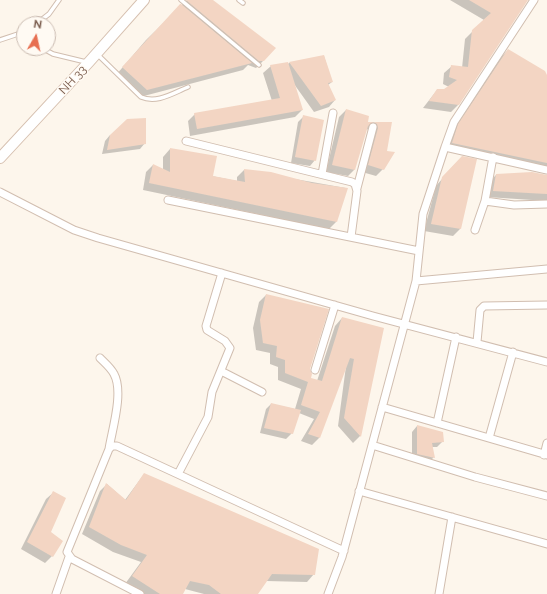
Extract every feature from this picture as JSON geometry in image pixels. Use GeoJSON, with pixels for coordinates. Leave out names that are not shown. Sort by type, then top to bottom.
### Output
{"type":"FeatureCollection","features":[{"type":"Feature","properties":{"kind":"main road","name":"NH 33"},"geometry":{"type":"LineString","coordinates":[[0,158],[97,54],[144,0]]}},
{"type":"Feature","properties":{"kind":"street"},"geometry":{"type":"LineString","coordinates":[[328,594],[344,551],[405,325],[416,281],[424,214],[445,147],[454,122],[534,0]]}},
{"type":"Feature","properties":{"kind":"street"},"geometry":{"type":"LineString","coordinates":[[322,174],[333,113]]}},
{"type":"Feature","properties":{"kind":"street"},"geometry":{"type":"LineString","coordinates":[[352,237],[357,188],[372,127]]}},
{"type":"Feature","properties":{"kind":"street"},"geometry":{"type":"LineString","coordinates":[[186,141],[348,181],[355,184],[357,188]]}},
{"type":"Feature","properties":{"kind":"street"},"geometry":{"type":"LineString","coordinates":[[445,147],[547,170]]}},
{"type":"Feature","properties":{"kind":"street"},"geometry":{"type":"LineString","coordinates":[[475,230],[485,201],[493,157]]}},
{"type":"Feature","properties":{"kind":"street"},"geometry":{"type":"LineString","coordinates":[[0,192],[74,230],[98,238],[405,325],[477,342],[547,362]]}},
{"type":"Feature","properties":{"kind":"street"},"geometry":{"type":"LineString","coordinates":[[168,200],[419,251]]}},
{"type":"Feature","properties":{"kind":"street"},"geometry":{"type":"LineString","coordinates":[[485,201],[514,206],[547,204]]}},
{"type":"Feature","properties":{"kind":"street"},"geometry":{"type":"LineString","coordinates":[[416,281],[547,269]]}},
{"type":"Feature","properties":{"kind":"street"},"geometry":{"type":"LineString","coordinates":[[178,474],[208,417],[212,392],[229,352],[229,344],[207,330],[206,326],[222,273]]}},
{"type":"Feature","properties":{"kind":"street"},"geometry":{"type":"LineString","coordinates":[[315,370],[335,305]]}},
{"type":"Feature","properties":{"kind":"street"},"geometry":{"type":"LineString","coordinates":[[477,342],[480,310],[484,306],[547,305]]}},
{"type":"Feature","properties":{"kind":"street"},"geometry":{"type":"LineString","coordinates":[[437,423],[456,337]]}},
{"type":"Feature","properties":{"kind":"street"},"geometry":{"type":"LineString","coordinates":[[489,438],[513,352]]}},
{"type":"Feature","properties":{"kind":"street"},"geometry":{"type":"LineString","coordinates":[[56,594],[69,557],[68,547],[109,449],[118,388],[115,375],[100,358]]}},
{"type":"Feature","properties":{"kind":"street"},"geometry":{"type":"LineString","coordinates":[[221,371],[262,392]]}},
{"type":"Feature","properties":{"kind":"street"},"geometry":{"type":"LineString","coordinates":[[382,407],[546,455],[547,443]]}},
{"type":"Feature","properties":{"kind":"street"},"geometry":{"type":"LineString","coordinates":[[372,445],[475,478],[547,496]]}},
{"type":"Feature","properties":{"kind":"street"},"geometry":{"type":"LineString","coordinates":[[109,449],[112,446],[117,446],[344,551]]}},
{"type":"Feature","properties":{"kind":"street"},"geometry":{"type":"LineString","coordinates":[[359,491],[547,544]]}},
{"type":"Feature","properties":{"kind":"street"},"geometry":{"type":"LineString","coordinates":[[439,594],[452,517]]}},
{"type":"Feature","properties":{"kind":"street"},"geometry":{"type":"LineString","coordinates":[[69,557],[140,594]]}},
{"type":"Feature","properties":{"kind":"lane"},"geometry":{"type":"LineString","coordinates":[[46,16],[59,0]]}},
{"type":"Feature","properties":{"kind":"lane"},"geometry":{"type":"LineString","coordinates":[[181,0],[259,65]]}},
{"type":"Feature","properties":{"kind":"lane"},"geometry":{"type":"LineString","coordinates":[[0,40],[16,35]]}},
{"type":"Feature","properties":{"kind":"lane"},"geometry":{"type":"LineString","coordinates":[[97,54],[141,97],[148,100],[157,100],[188,87]]}},
{"type":"Feature","properties":{"kind":"lane"},"geometry":{"type":"LineString","coordinates":[[56,55],[89,62]]}},
{"type":"Feature","properties":{"kind":"building"},"geometry":{"type":"Polygon","coordinates":[[[186,0],[213,0],[276,48],[264,61],[259,61],[186,0]]]}},
{"type":"Feature","properties":{"kind":"building"},"geometry":{"type":"Polygon","coordinates":[[[469,0],[528,0],[459,105],[429,101],[437,89],[444,89],[457,80],[449,77],[451,65],[468,67],[472,30],[491,13],[469,0]]]}},
{"type":"Feature","properties":{"kind":"building"},"geometry":{"type":"Polygon","coordinates":[[[180,4],[252,63],[147,90],[122,67],[180,4]]]}},
{"type":"Feature","properties":{"kind":"building"},"geometry":{"type":"Polygon","coordinates":[[[508,49],[545,71],[547,75],[547,163],[452,143],[458,124],[508,49]]]}},
{"type":"Feature","properties":{"kind":"building"},"geometry":{"type":"Polygon","coordinates":[[[324,55],[333,82],[328,83],[336,100],[321,106],[289,62],[324,55]]]}},
{"type":"Feature","properties":{"kind":"building"},"geometry":{"type":"Polygon","coordinates":[[[288,62],[303,110],[197,129],[194,113],[280,98],[270,65],[288,62]]]}},
{"type":"Feature","properties":{"kind":"building"},"geometry":{"type":"Polygon","coordinates":[[[346,109],[369,116],[368,122],[374,122],[368,126],[355,170],[332,165],[346,109]]]}},
{"type":"Feature","properties":{"kind":"building"},"geometry":{"type":"Polygon","coordinates":[[[303,115],[324,120],[316,161],[295,157],[303,115]]]}},
{"type":"Feature","properties":{"kind":"building"},"geometry":{"type":"Polygon","coordinates":[[[146,118],[146,144],[107,150],[110,135],[127,119],[146,118]]]}},
{"type":"Feature","properties":{"kind":"building"},"geometry":{"type":"Polygon","coordinates":[[[374,122],[392,122],[387,151],[395,152],[384,170],[368,165],[378,128],[377,124],[374,122]]]}},
{"type":"Feature","properties":{"kind":"building"},"geometry":{"type":"Polygon","coordinates":[[[170,148],[217,156],[213,176],[245,182],[244,169],[271,172],[312,183],[348,188],[337,222],[149,183],[153,164],[170,172],[170,148]]]}},
{"type":"Feature","properties":{"kind":"building"},"geometry":{"type":"Polygon","coordinates":[[[462,156],[477,159],[461,229],[431,224],[442,177],[462,156]]]}},
{"type":"Feature","properties":{"kind":"building"},"geometry":{"type":"Polygon","coordinates":[[[532,172],[547,175],[547,194],[493,191],[496,174],[532,172]]]}},
{"type":"Feature","properties":{"kind":"building"},"geometry":{"type":"Polygon","coordinates":[[[266,294],[329,309],[310,369],[312,374],[311,378],[322,381],[342,317],[384,328],[361,437],[344,418],[354,359],[350,358],[320,438],[308,434],[320,412],[301,405],[308,382],[285,373],[285,360],[276,357],[277,346],[263,343],[260,320],[266,294]]]}},
{"type":"Feature","properties":{"kind":"building"},"geometry":{"type":"Polygon","coordinates":[[[271,403],[301,410],[293,434],[264,428],[271,403]]]}},
{"type":"Feature","properties":{"kind":"building"},"geometry":{"type":"Polygon","coordinates":[[[417,425],[443,432],[444,442],[432,443],[435,458],[417,454],[417,425]]]}},
{"type":"Feature","properties":{"kind":"building"},"geometry":{"type":"Polygon","coordinates":[[[144,473],[319,549],[315,575],[272,574],[258,594],[221,594],[209,585],[190,581],[183,594],[160,594],[132,576],[147,555],[121,545],[89,527],[106,483],[126,500],[144,473]]]}},
{"type":"Feature","properties":{"kind":"building"},"geometry":{"type":"Polygon","coordinates":[[[53,491],[66,498],[51,532],[63,541],[53,557],[27,542],[53,491]]]}}]}
